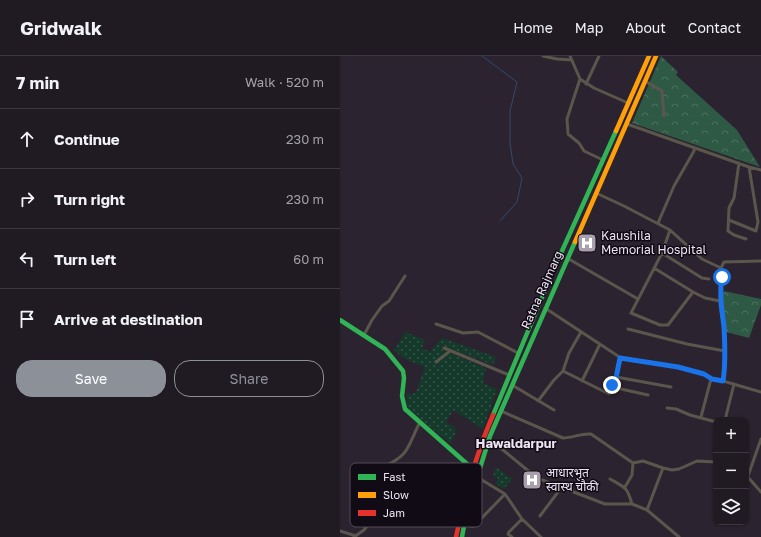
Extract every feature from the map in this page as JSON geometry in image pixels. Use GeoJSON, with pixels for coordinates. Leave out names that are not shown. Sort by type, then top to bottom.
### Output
{"type":"FeatureCollection","features":[{"type":"Feature","properties":{"kind":"main road","name":"Ratna Rajmarg"},"geometry":{"type":"LineString","coordinates":[[475,463],[484,436],[553,271],[649,56]]}},
{"type":"Feature","properties":{"kind":"main road","name":"Ratna Rajmarg"},"geometry":{"type":"LineString","coordinates":[[481,463],[487,442],[500,411],[656,56]]}},
{"type":"Feature","properties":{"kind":"main road"},"geometry":{"type":"LineString","coordinates":[[340,320],[385,349],[403,371],[404,378],[402,396],[405,409],[467,463]]}},
{"type":"Feature","properties":{"kind":"main road","name":"Ratna Rajmarg"},"geometry":{"type":"LineString","coordinates":[[456,537],[458,527]]}},
{"type":"Feature","properties":{"kind":"main road","name":"Ratna Rajmarg"},"geometry":{"type":"LineString","coordinates":[[462,537],[464,527]]}},
{"type":"Feature","properties":{"kind":"street"},"geometry":{"type":"LineString","coordinates":[[543,56],[572,60]]}},
{"type":"Feature","properties":{"kind":"street"},"geometry":{"type":"LineString","coordinates":[[570,56],[580,79],[586,84],[628,103]]}},
{"type":"Feature","properties":{"kind":"street"},"geometry":{"type":"LineString","coordinates":[[586,84],[599,56]]}},
{"type":"Feature","properties":{"kind":"street"},"geometry":{"type":"LineString","coordinates":[[580,79],[568,119],[568,134],[579,143],[584,151],[603,160]]}},
{"type":"Feature","properties":{"kind":"street"},"geometry":{"type":"LineString","coordinates":[[645,81],[662,91],[664,116]]}},
{"type":"Feature","properties":{"kind":"street"},"geometry":{"type":"LineString","coordinates":[[626,124],[761,170]]}},
{"type":"Feature","properties":{"kind":"street"},"geometry":{"type":"LineString","coordinates":[[658,223],[674,186],[694,151],[694,148]]}},
{"type":"Feature","properties":{"kind":"street"},"geometry":{"type":"LineString","coordinates":[[739,163],[734,198],[729,208],[728,231],[734,235],[746,239]]}},
{"type":"Feature","properties":{"kind":"street"},"geometry":{"type":"LineString","coordinates":[[728,220],[756,231],[758,222],[750,167]]}},
{"type":"Feature","properties":{"kind":"street"},"geometry":{"type":"LineString","coordinates":[[596,193],[670,230],[702,259],[720,268]]}},
{"type":"Feature","properties":{"kind":"street"},"geometry":{"type":"LineString","coordinates":[[670,230],[662,253],[631,313],[660,325],[668,325],[693,292]]}},
{"type":"Feature","properties":{"kind":"street"},"geometry":{"type":"LineString","coordinates":[[662,253],[702,278],[709,279]]}},
{"type":"Feature","properties":{"kind":"street"},"geometry":{"type":"LineString","coordinates":[[567,258],[638,298]]}},
{"type":"Feature","properties":{"kind":"street"},"geometry":{"type":"LineString","coordinates":[[723,381],[725,351],[724,328],[720,301],[722,277],[720,268],[724,262],[727,261],[761,261]]}},
{"type":"Feature","properties":{"kind":"street"},"geometry":{"type":"LineString","coordinates":[[654,268],[693,292],[705,298],[720,301]]}},
{"type":"Feature","properties":{"kind":"street"},"geometry":{"type":"LineString","coordinates":[[364,335],[372,320],[382,306],[390,300],[405,276]]}},
{"type":"Feature","properties":{"kind":"street"},"geometry":{"type":"LineString","coordinates":[[545,308],[620,358],[678,367],[704,374],[712,379],[761,392]]}},
{"type":"Feature","properties":{"kind":"street"},"geometry":{"type":"LineString","coordinates":[[436,324],[463,333],[478,332],[518,353]]}},
{"type":"Feature","properties":{"kind":"street"},"geometry":{"type":"LineString","coordinates":[[628,329],[687,344],[725,351]]}},
{"type":"Feature","properties":{"kind":"street"},"geometry":{"type":"LineString","coordinates":[[538,401],[563,371],[569,353],[581,332]]}},
{"type":"Feature","properties":{"kind":"street"},"geometry":{"type":"LineString","coordinates":[[582,380],[600,344]]}},
{"type":"Feature","properties":{"kind":"street"},"geometry":{"type":"LineString","coordinates":[[444,348],[509,375]]}},
{"type":"Feature","properties":{"kind":"street"},"geometry":{"type":"LineString","coordinates":[[436,362],[450,351]]}},
{"type":"Feature","properties":{"kind":"street"},"geometry":{"type":"LineString","coordinates":[[563,371],[609,394],[616,378],[620,358]]}},
{"type":"Feature","properties":{"kind":"street"},"geometry":{"type":"LineString","coordinates":[[616,378],[671,387]]}},
{"type":"Feature","properties":{"kind":"street"},"geometry":{"type":"LineString","coordinates":[[701,418],[712,379]]}},
{"type":"Feature","properties":{"kind":"street"},"geometry":{"type":"LineString","coordinates":[[726,417],[734,384]]}},
{"type":"Feature","properties":{"kind":"street"},"geometry":{"type":"LineString","coordinates":[[512,385],[554,410]]}},
{"type":"Feature","properties":{"kind":"street"},"geometry":{"type":"LineString","coordinates":[[612,387],[648,395]]}},
{"type":"Feature","properties":{"kind":"street"},"geometry":{"type":"LineString","coordinates":[[667,408],[676,409],[690,415],[713,421]]}},
{"type":"Feature","properties":{"kind":"street"},"geometry":{"type":"LineString","coordinates":[[500,411],[563,438],[572,438],[584,434],[591,434],[633,463]]}},
{"type":"Feature","properties":{"kind":"street"},"geometry":{"type":"LineString","coordinates":[[392,463],[404,455],[420,422]]}},
{"type":"Feature","properties":{"kind":"street"},"geometry":{"type":"LineString","coordinates":[[749,471],[761,439]]}},
{"type":"Feature","properties":{"kind":"street"},"geometry":{"type":"LineString","coordinates":[[487,442],[503,450],[537,478],[604,504],[632,504],[647,510],[679,537]]}},
{"type":"Feature","properties":{"kind":"street"},"geometry":{"type":"LineString","coordinates":[[633,463],[642,460],[663,468],[679,469],[697,461],[713,462]]}},
{"type":"Feature","properties":{"kind":"street"},"geometry":{"type":"LineString","coordinates":[[625,487],[632,475],[633,463]]}},
{"type":"Feature","properties":{"kind":"street"},"geometry":{"type":"LineString","coordinates":[[647,510],[663,468]]}},
{"type":"Feature","properties":{"kind":"street"},"geometry":{"type":"LineString","coordinates":[[482,478],[505,494],[522,519],[541,537]]}},
{"type":"Feature","properties":{"kind":"street"},"geometry":{"type":"LineString","coordinates":[[749,478],[761,492]]}},
{"type":"Feature","properties":{"kind":"street"},"geometry":{"type":"LineString","coordinates":[[610,479],[628,490],[632,504]]}},
{"type":"Feature","properties":{"kind":"street"},"geometry":{"type":"LineString","coordinates":[[540,516],[561,488]]}},
{"type":"Feature","properties":{"kind":"street"},"geometry":{"type":"LineString","coordinates":[[482,518],[505,494]]}},
{"type":"Feature","properties":{"kind":"street"},"geometry":{"type":"LineString","coordinates":[[512,537],[508,534],[509,532],[522,519]]}},
{"type":"Feature","properties":{"kind":"street"},"geometry":{"type":"LineString","coordinates":[[340,531],[355,536],[366,527]]}},
{"type":"Feature","properties":{"kind":"green space"},"geometry":{"type":"Polygon","coordinates":[[[661,56],[678,72],[676,75],[737,130],[760,167],[632,123],[661,56]]]}},
{"type":"Feature","properties":{"kind":"green space"},"geometry":{"type":"Polygon","coordinates":[[[724,291],[761,299],[761,305],[749,338],[726,332],[721,299],[724,291]]]}},
{"type":"Feature","properties":{"kind":"green space"},"geometry":{"type":"Polygon","coordinates":[[[405,332],[425,340],[422,348],[430,352],[442,338],[496,357],[493,365],[443,346],[441,349],[486,368],[483,383],[497,389],[483,429],[453,410],[446,422],[457,429],[451,444],[407,408],[407,393],[413,394],[416,392],[425,367],[407,360],[394,351],[405,332]]]}},
{"type":"Feature","properties":{"kind":"green space"},"geometry":{"type":"Polygon","coordinates":[[[496,467],[512,479],[504,489],[495,484],[498,478],[493,476],[496,467]]]}},
{"type":"Feature","properties":{"kind":"waterway"},"geometry":{"type":"LineString","coordinates":[[482,56],[517,82],[510,111],[510,143],[513,164],[522,178],[517,202],[500,221]]}},
{"type":"Feature","properties":{"kind":"traffic: fast"},"geometry":{"type":"LineString","coordinates":[[493,415],[553,271],[616,131]]}},
{"type":"Feature","properties":{"kind":"traffic: fast"},"geometry":{"type":"LineString","coordinates":[[482,463],[490,436],[575,242]]}},
{"type":"Feature","properties":{"kind":"traffic: fast"},"geometry":{"type":"LineString","coordinates":[[340,320],[385,349],[403,371],[404,378],[402,396],[405,409],[466,463]]}},
{"type":"Feature","properties":{"kind":"traffic: fast"},"geometry":{"type":"LineString","coordinates":[[462,537],[464,527]]}},
{"type":"Feature","properties":{"kind":"traffic: slow"},"geometry":{"type":"LineString","coordinates":[[616,131],[649,56]]}},
{"type":"Feature","properties":{"kind":"traffic: slow"},"geometry":{"type":"LineString","coordinates":[[575,242],[656,56]]}},
{"type":"Feature","properties":{"kind":"traffic: jam"},"geometry":{"type":"LineString","coordinates":[[476,463],[493,415]]}},
{"type":"Feature","properties":{"kind":"traffic: jam"},"geometry":{"type":"LineString","coordinates":[[456,537],[458,527]]}},
{"type":"Feature","properties":{"kind":"place","name":"Kaushila Memorial Hospital"},"geometry":{"type":"Point","coordinates":[587,243]}},
{"type":"Feature","properties":{"kind":"place","name":"आधारभुत स्वास्थ चौकी"},"geometry":{"type":"Point","coordinates":[532,480]}},
{"type":"Feature","properties":{"kind":"district","name":"Hawaldarpur"},"geometry":{"type":"Point","coordinates":[516,443]}},
{"type":"Feature","properties":{"kind":"route"},"geometry":{"type":"LineString","coordinates":[[612,385],[616,378],[620,358],[678,367],[704,374],[712,379],[723,381],[725,369],[724,328],[720,301],[722,277]]}}]}
